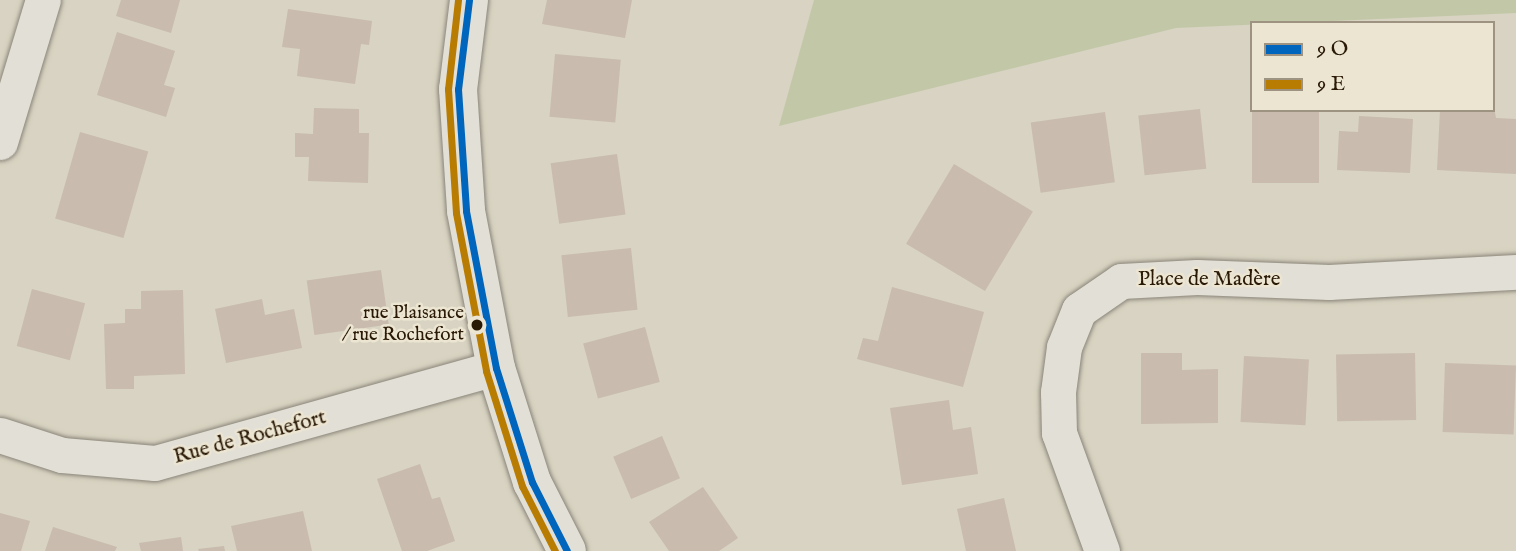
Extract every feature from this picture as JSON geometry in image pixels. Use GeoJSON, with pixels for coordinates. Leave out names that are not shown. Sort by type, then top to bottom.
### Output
{"type":"FeatureCollection","features":[{"type":"Feature","properties":{"kind":"street"},"geometry":{"type":"LineString","coordinates":[[0,142],[43,0]]}},
{"type":"Feature","properties":{"kind":"street"},"geometry":{"type":"LineString","coordinates":[[469,0],[458,89],[466,211],[496,368],[532,482],[567,551]]}},
{"type":"Feature","properties":{"kind":"street","name":"Place de Madère"},"geometry":{"type":"LineString","coordinates":[[1102,551],[1059,433],[1058,392],[1064,347],[1079,310],[1121,281],[1198,276],[1329,282],[1516,271]]}},
{"type":"Feature","properties":{"kind":"street","name":"Rue de Rochefort"},"geometry":{"type":"LineString","coordinates":[[0,435],[62,455],[155,463],[496,368]]}},
{"type":"Feature","properties":{"kind":"green space"},"geometry":{"type":"Polygon","coordinates":[[[814,0],[1516,0],[1516,13],[1335,21],[1250,21],[1250,25],[1176,28],[779,126],[814,0]]]}},
{"type":"Feature","properties":{"kind":"building"},"geometry":{"type":"Polygon","coordinates":[[[121,0],[180,0],[171,33],[116,16],[121,0]]]}},
{"type":"Feature","properties":{"kind":"building"},"geometry":{"type":"Polygon","coordinates":[[[547,0],[632,0],[625,38],[542,24],[547,0]]]}},
{"type":"Feature","properties":{"kind":"building"},"geometry":{"type":"Polygon","coordinates":[[[288,9],[372,21],[369,45],[361,44],[355,84],[297,76],[300,49],[282,47],[288,9]]]}},
{"type":"Feature","properties":{"kind":"building"},"geometry":{"type":"Polygon","coordinates":[[[117,32],[175,51],[164,85],[175,88],[166,117],[97,95],[117,32]]]}},
{"type":"Feature","properties":{"kind":"building"},"geometry":{"type":"Polygon","coordinates":[[[555,54],[621,60],[615,123],[550,117],[555,54]]]}},
{"type":"Feature","properties":{"kind":"building"},"geometry":{"type":"Polygon","coordinates":[[[314,108],[359,109],[359,133],[369,133],[368,183],[308,181],[309,157],[295,157],[295,133],[313,134],[314,108]]]}},
{"type":"Feature","properties":{"kind":"building"},"geometry":{"type":"Polygon","coordinates":[[[1200,109],[1206,169],[1145,175],[1138,115],[1200,109]]]}},
{"type":"Feature","properties":{"kind":"building"},"geometry":{"type":"Polygon","coordinates":[[[1105,112],[1115,182],[1041,193],[1031,122],[1105,112]]]}},
{"type":"Feature","properties":{"kind":"building"},"geometry":{"type":"Polygon","coordinates":[[[1252,112],[1319,112],[1319,183],[1252,183],[1252,112]]]}},
{"type":"Feature","properties":{"kind":"building"},"geometry":{"type":"Polygon","coordinates":[[[1440,112],[1495,112],[1496,118],[1516,119],[1516,174],[1437,170],[1440,112]]]}},
{"type":"Feature","properties":{"kind":"building"},"geometry":{"type":"Polygon","coordinates":[[[1359,116],[1413,119],[1410,173],[1337,170],[1339,131],[1358,132],[1359,116]]]}},
{"type":"Feature","properties":{"kind":"building"},"geometry":{"type":"Polygon","coordinates":[[[80,132],[148,152],[123,238],[55,219],[80,132]]]}},
{"type":"Feature","properties":{"kind":"building"},"geometry":{"type":"Polygon","coordinates":[[[617,154],[625,214],[559,224],[551,163],[617,154]]]}},
{"type":"Feature","properties":{"kind":"building"},"geometry":{"type":"Polygon","coordinates":[[[954,164],[1033,211],[985,291],[906,244],[954,164]]]}},
{"type":"Feature","properties":{"kind":"building"},"geometry":{"type":"Polygon","coordinates":[[[631,248],[637,310],[568,317],[561,255],[631,248]]]}},
{"type":"Feature","properties":{"kind":"building"},"geometry":{"type":"Polygon","coordinates":[[[381,270],[389,324],[314,335],[307,280],[381,270]]]}},
{"type":"Feature","properties":{"kind":"building"},"geometry":{"type":"Polygon","coordinates":[[[892,287],[984,312],[963,387],[857,359],[863,338],[878,341],[892,287]]]}},
{"type":"Feature","properties":{"kind":"building"},"geometry":{"type":"Polygon","coordinates":[[[32,289],[85,303],[70,360],[17,346],[32,289]]]}},
{"type":"Feature","properties":{"kind":"building"},"geometry":{"type":"Polygon","coordinates":[[[183,290],[185,374],[134,376],[134,389],[106,389],[104,324],[125,323],[125,309],[141,309],[141,291],[183,290]]]}},
{"type":"Feature","properties":{"kind":"building"},"geometry":{"type":"Polygon","coordinates":[[[262,299],[265,315],[294,309],[302,348],[226,363],[215,309],[262,299]]]}},
{"type":"Feature","properties":{"kind":"building"},"geometry":{"type":"Polygon","coordinates":[[[645,327],[660,382],[598,399],[583,344],[645,327]]]}},
{"type":"Feature","properties":{"kind":"building"},"geometry":{"type":"Polygon","coordinates":[[[1141,353],[1182,353],[1182,370],[1218,369],[1218,423],[1141,424],[1141,353]]]}},
{"type":"Feature","properties":{"kind":"building"},"geometry":{"type":"Polygon","coordinates":[[[1415,353],[1416,420],[1337,421],[1336,354],[1415,353]]]}},
{"type":"Feature","properties":{"kind":"building"},"geometry":{"type":"Polygon","coordinates":[[[1244,356],[1309,359],[1305,425],[1241,422],[1244,356]]]}},
{"type":"Feature","properties":{"kind":"building"},"geometry":{"type":"Polygon","coordinates":[[[1445,363],[1516,365],[1514,434],[1443,432],[1445,363]]]}},
{"type":"Feature","properties":{"kind":"building"},"geometry":{"type":"Polygon","coordinates":[[[949,400],[953,430],[971,427],[978,474],[902,485],[890,408],[949,400]]]}},
{"type":"Feature","properties":{"kind":"building"},"geometry":{"type":"Polygon","coordinates":[[[662,436],[680,478],[631,499],[613,457],[662,436]]]}},
{"type":"Feature","properties":{"kind":"building"},"geometry":{"type":"Polygon","coordinates":[[[420,464],[432,499],[440,497],[455,541],[427,551],[402,551],[377,479],[420,464]]]}},
{"type":"Feature","properties":{"kind":"building"},"geometry":{"type":"Polygon","coordinates":[[[703,487],[738,538],[719,551],[669,551],[649,522],[703,487]]]}},
{"type":"Feature","properties":{"kind":"building"},"geometry":{"type":"Polygon","coordinates":[[[1004,498],[1016,551],[966,551],[957,509],[1004,498]]]}},
{"type":"Feature","properties":{"kind":"building"},"geometry":{"type":"Polygon","coordinates":[[[303,511],[312,551],[237,551],[231,526],[303,511]]]}},
{"type":"Feature","properties":{"kind":"building"},"geometry":{"type":"Polygon","coordinates":[[[0,513],[30,521],[21,551],[0,551],[0,513]]]}},
{"type":"Feature","properties":{"kind":"building"},"geometry":{"type":"Polygon","coordinates":[[[53,527],[117,547],[115,551],[45,551],[53,527]]]}},
{"type":"Feature","properties":{"kind":"building"},"geometry":{"type":"Polygon","coordinates":[[[181,537],[183,551],[141,551],[139,543],[181,537]]]}},
{"type":"Feature","properties":{"kind":"building"},"geometry":{"type":"Polygon","coordinates":[[[224,546],[225,551],[198,549],[224,546]]]}},
{"type":"Feature","properties":{"kind":"transit line"},"geometry":{"type":"LineString","coordinates":[[458,0],[448,89],[456,213],[486,371],[522,486],[555,551]]}},
{"type":"Feature","properties":{"kind":"transit line"},"geometry":{"type":"LineString","coordinates":[[469,0],[458,89],[466,211],[496,368],[532,482],[567,551]]}},
{"type":"Feature","properties":{"kind":"place","name":"rue Plaisance / rue Rochefort"},"geometry":{"type":"Point","coordinates":[477,325]}}]}
